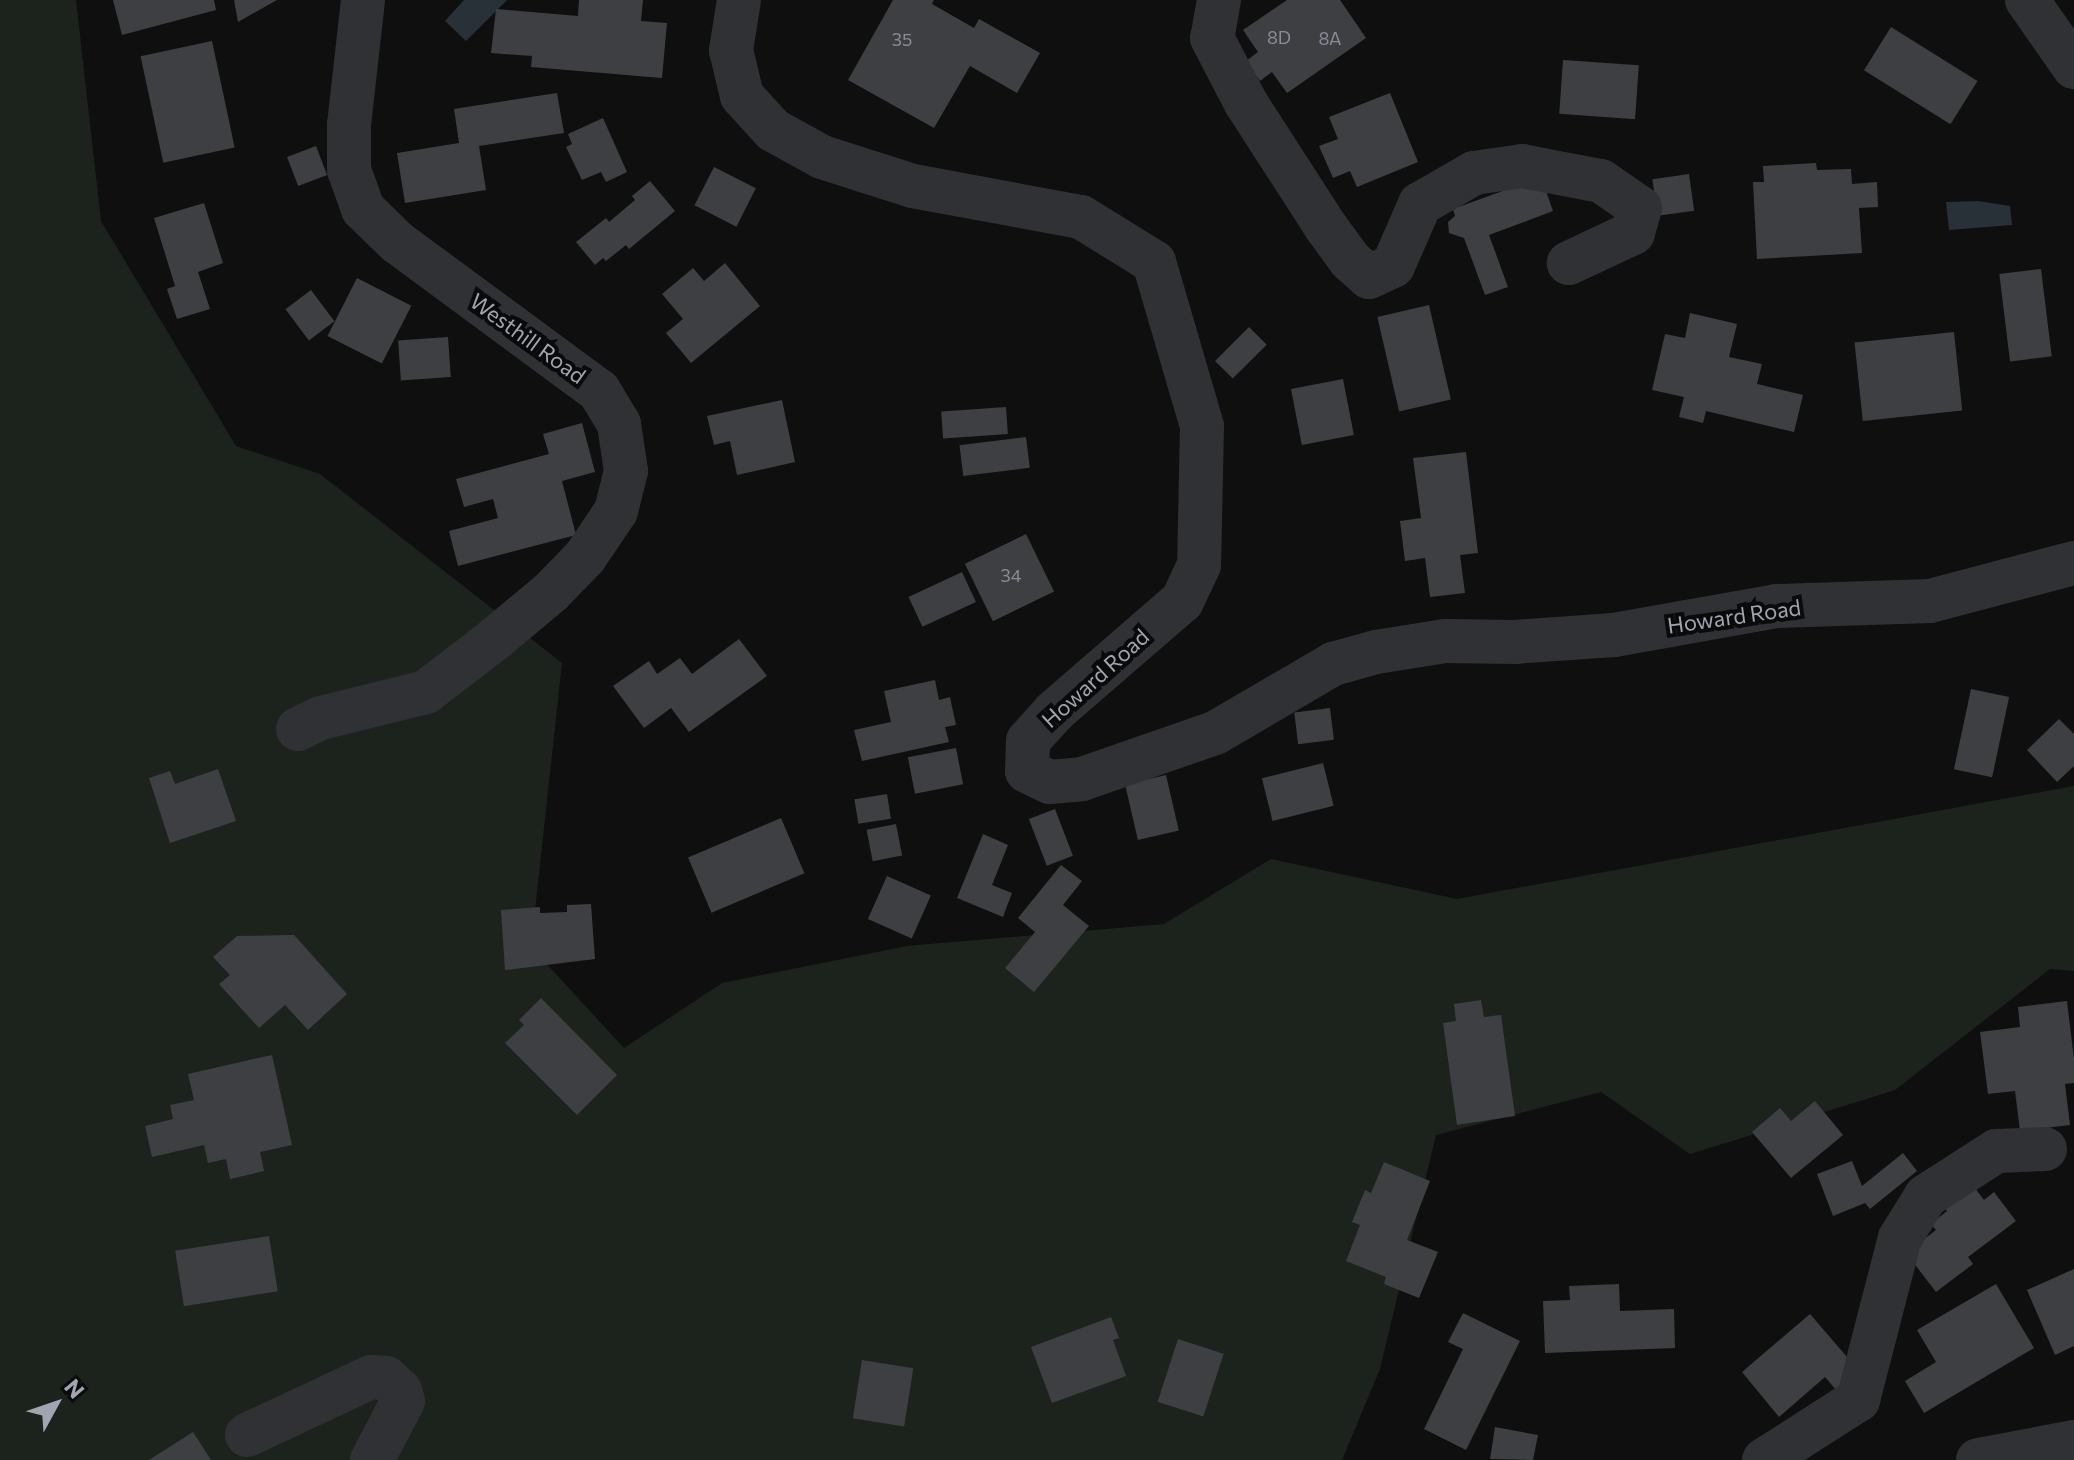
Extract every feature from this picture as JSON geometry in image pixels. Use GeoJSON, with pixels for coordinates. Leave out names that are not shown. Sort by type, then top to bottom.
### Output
{"type":"FeatureCollection","features":[{"type":"Feature","properties":{"kind":"street","name":"Westhill Road"},"geometry":{"type":"LineString","coordinates":[[298,729],[321,718],[426,692],[496,638],[551,592],[585,557],[616,511],[626,471],[619,424],[599,391],[398,243],[363,209],[349,170],[349,125],[363,0]]}},
{"type":"Feature","properties":{"kind":"street","name":"Howard Road"},"geometry":{"type":"LineString","coordinates":[[739,0],[731,50],[742,96],[773,130],[822,157],[913,186],[1081,217],[1154,262],[1202,426],[1199,565],[1182,601],[1054,712],[1028,741],[1027,771],[1050,782],[1082,779],[1215,733],[1333,664],[1376,652],[1445,641],[1514,642],[1614,635],[1776,606],[1930,601],[2074,563]]}},
{"type":"Feature","properties":{"kind":"street"},"geometry":{"type":"LineString","coordinates":[[1219,0],[1212,38],[1246,103],[1326,227],[1350,260],[1369,277],[1393,266],[1420,204],[1474,173],[1522,166],[1601,181],[1640,208],[1633,233],[1569,263]]}},
{"type":"Feature","properties":{"kind":"street"},"geometry":{"type":"LineString","coordinates":[[2027,0],[2074,67]]}},
{"type":"Feature","properties":{"kind":"street"},"geometry":{"type":"LineString","coordinates":[[1764,1460],[1811,1433],[1858,1400],[1900,1238],[1926,1196],[1996,1151],[2045,1149]]}},
{"type":"Feature","properties":{"kind":"street"},"geometry":{"type":"LineString","coordinates":[[247,1435],[371,1377],[386,1378],[400,1391],[403,1401],[372,1460]]}},
{"type":"Feature","properties":{"kind":"street"},"geometry":{"type":"LineString","coordinates":[[1978,1460],[2074,1442]]}},
{"type":"Feature","properties":{"kind":"shaded area"},"geometry":{"type":"Polygon","coordinates":[[[0,0],[76,0],[101,221],[236,446],[320,474],[562,663],[531,947],[624,1048],[722,983],[907,946],[1164,924],[1271,859],[1457,899],[2074,786],[2074,971],[2050,969],[1895,1090],[1690,1154],[1601,1092],[1436,1135],[1380,1369],[1342,1460],[0,1460],[0,0]]]}},
{"type":"Feature","properties":{"kind":"shaded area"},"geometry":{"type":"Polygon","coordinates":[[[464,0],[507,0],[466,41],[445,21],[464,0]]]}},
{"type":"Feature","properties":{"kind":"shaded area"},"geometry":{"type":"Polygon","coordinates":[[[1978,201],[2010,206],[2012,225],[1949,230],[1946,202],[1978,201]]]}},
{"type":"Feature","properties":{"kind":"building"},"geometry":{"type":"Polygon","coordinates":[[[113,0],[214,0],[216,10],[122,35],[113,0]]]}},
{"type":"Feature","properties":{"kind":"building"},"geometry":{"type":"Polygon","coordinates":[[[234,0],[277,0],[238,22],[234,0]]]}},
{"type":"Feature","properties":{"kind":"building"},"geometry":{"type":"Polygon","coordinates":[[[579,0],[643,0],[641,21],[667,23],[662,78],[531,67],[532,56],[491,53],[496,9],[578,16],[579,0]]]}},
{"type":"Feature","properties":{"kind":"building"},"geometry":{"type":"Polygon","coordinates":[[[893,0],[934,0],[932,4],[974,28],[979,19],[1040,53],[1017,93],[970,66],[934,128],[848,80],[893,0]]]}},
{"type":"Feature","properties":{"kind":"building"},"geometry":{"type":"Polygon","coordinates":[[[1287,0],[1340,0],[1366,38],[1287,93],[1272,72],[1260,81],[1246,61],[1258,52],[1243,30],[1287,0]]]}},
{"type":"Feature","properties":{"kind":"building"},"geometry":{"type":"Polygon","coordinates":[[[1891,27],[1978,81],[1950,124],[1864,70],[1891,27]]]}},
{"type":"Feature","properties":{"kind":"building"},"geometry":{"type":"Polygon","coordinates":[[[212,41],[235,148],[163,163],[141,56],[212,41]]]}},
{"type":"Feature","properties":{"kind":"building"},"geometry":{"type":"Polygon","coordinates":[[[1563,60],[1639,65],[1635,119],[1559,114],[1563,60]]]}},
{"type":"Feature","properties":{"kind":"building"},"geometry":{"type":"Polygon","coordinates":[[[557,93],[564,133],[479,146],[486,190],[405,203],[397,153],[459,143],[454,109],[557,93]]]}},
{"type":"Feature","properties":{"kind":"building"},"geometry":{"type":"Polygon","coordinates":[[[1390,93],[1418,162],[1357,187],[1350,171],[1333,178],[1319,146],[1338,139],[1329,117],[1390,93]]]}},
{"type":"Feature","properties":{"kind":"building"},"geometry":{"type":"Polygon","coordinates":[[[603,118],[627,172],[606,182],[601,172],[582,180],[566,147],[572,144],[568,134],[603,118]]]}},
{"type":"Feature","properties":{"kind":"building"},"geometry":{"type":"Polygon","coordinates":[[[316,146],[327,175],[298,186],[287,157],[316,146]]]}},
{"type":"Feature","properties":{"kind":"building"},"geometry":{"type":"Polygon","coordinates":[[[1816,163],[1817,170],[1851,169],[1852,184],[1877,182],[1878,207],[1859,208],[1862,253],[1757,259],[1753,182],[1764,182],[1763,166],[1816,163]]]}},
{"type":"Feature","properties":{"kind":"building"},"geometry":{"type":"Polygon","coordinates":[[[714,167],[756,188],[736,227],[694,205],[714,167]]]}},
{"type":"Feature","properties":{"kind":"building"},"geometry":{"type":"Polygon","coordinates":[[[1689,174],[1694,211],[1658,216],[1652,179],[1689,174]]]}},
{"type":"Feature","properties":{"kind":"building"},"geometry":{"type":"Polygon","coordinates":[[[1541,177],[1553,211],[1489,235],[1508,287],[1485,295],[1464,238],[1449,233],[1448,222],[1455,216],[1453,209],[1541,177]]]}},
{"type":"Feature","properties":{"kind":"building"},"geometry":{"type":"Polygon","coordinates":[[[650,181],[675,211],[629,249],[626,245],[606,261],[603,258],[595,265],[576,242],[606,218],[609,222],[635,200],[632,196],[650,181]]]}},
{"type":"Feature","properties":{"kind":"building"},"geometry":{"type":"Polygon","coordinates":[[[204,203],[223,263],[198,272],[210,309],[177,319],[167,289],[175,286],[154,218],[204,203]]]}},
{"type":"Feature","properties":{"kind":"building"},"geometry":{"type":"Polygon","coordinates":[[[725,263],[760,306],[691,363],[666,333],[683,319],[662,294],[693,268],[704,281],[725,263]]]}},
{"type":"Feature","properties":{"kind":"building"},"geometry":{"type":"Polygon","coordinates":[[[2041,269],[2052,356],[2010,361],[1999,274],[2041,269]]]}},
{"type":"Feature","properties":{"kind":"building"},"geometry":{"type":"Polygon","coordinates":[[[357,278],[411,306],[382,364],[327,336],[357,278]]]}},
{"type":"Feature","properties":{"kind":"building"},"geometry":{"type":"Polygon","coordinates":[[[311,290],[334,321],[309,340],[285,309],[311,290]]]}},
{"type":"Feature","properties":{"kind":"building"},"geometry":{"type":"Polygon","coordinates":[[[1429,305],[1451,400],[1399,411],[1377,317],[1429,305]]]}},
{"type":"Feature","properties":{"kind":"building"},"geometry":{"type":"Polygon","coordinates":[[[1690,313],[1737,324],[1729,357],[1762,364],[1757,384],[1803,395],[1794,432],[1706,411],[1703,423],[1679,417],[1684,397],[1652,390],[1665,334],[1685,338],[1690,313]]]}},
{"type":"Feature","properties":{"kind":"building"},"geometry":{"type":"Polygon","coordinates":[[[1249,327],[1267,345],[1233,379],[1215,361],[1249,327]]]}},
{"type":"Feature","properties":{"kind":"building"},"geometry":{"type":"Polygon","coordinates":[[[1954,332],[1962,411],[1863,421],[1855,342],[1954,332]]]}},
{"type":"Feature","properties":{"kind":"building"},"geometry":{"type":"Polygon","coordinates":[[[448,337],[451,377],[401,380],[398,340],[448,337]]]}},
{"type":"Feature","properties":{"kind":"building"},"geometry":{"type":"Polygon","coordinates":[[[1343,379],[1354,435],[1302,445],[1291,389],[1343,379]]]}},
{"type":"Feature","properties":{"kind":"building"},"geometry":{"type":"Polygon","coordinates":[[[782,400],[795,462],[737,475],[730,441],[714,445],[707,416],[782,400]]]}},
{"type":"Feature","properties":{"kind":"building"},"geometry":{"type":"Polygon","coordinates":[[[1006,407],[1008,434],[943,438],[941,412],[1006,407]]]}},
{"type":"Feature","properties":{"kind":"building"},"geometry":{"type":"Polygon","coordinates":[[[582,423],[595,472],[562,481],[576,535],[458,566],[449,531],[498,518],[493,499],[464,507],[456,479],[549,454],[543,434],[582,423]]]}},
{"type":"Feature","properties":{"kind":"building"},"geometry":{"type":"Polygon","coordinates":[[[1026,437],[1030,468],[963,476],[959,445],[1026,437]]]}},
{"type":"Feature","properties":{"kind":"building"},"geometry":{"type":"Polygon","coordinates":[[[1466,452],[1478,553],[1460,555],[1465,593],[1430,597],[1425,558],[1405,561],[1400,521],[1421,518],[1413,458],[1466,452]]]}},
{"type":"Feature","properties":{"kind":"building"},"geometry":{"type":"Polygon","coordinates":[[[1026,534],[1054,592],[993,621],[965,564],[1026,534]]]}},
{"type":"Feature","properties":{"kind":"building"},"geometry":{"type":"Polygon","coordinates":[[[962,572],[976,602],[922,627],[909,597],[962,572]]]}},
{"type":"Feature","properties":{"kind":"building"},"geometry":{"type":"Polygon","coordinates":[[[739,639],[767,676],[689,732],[671,708],[644,728],[613,686],[649,661],[657,674],[680,658],[692,674],[739,639]]]}},
{"type":"Feature","properties":{"kind":"building"},"geometry":{"type":"Polygon","coordinates":[[[935,680],[939,700],[950,697],[956,725],[945,727],[949,742],[862,761],[854,730],[891,722],[884,691],[935,680]]]}},
{"type":"Feature","properties":{"kind":"building"},"geometry":{"type":"Polygon","coordinates":[[[1971,689],[2009,697],[1992,777],[1954,769],[1971,689]]]}},
{"type":"Feature","properties":{"kind":"building"},"geometry":{"type":"Polygon","coordinates":[[[1330,708],[1334,740],[1298,744],[1294,712],[1330,708]]]}},
{"type":"Feature","properties":{"kind":"building"},"geometry":{"type":"Polygon","coordinates":[[[2059,719],[2074,734],[2074,766],[2057,782],[2027,750],[2059,719]]]}},
{"type":"Feature","properties":{"kind":"building"},"geometry":{"type":"Polygon","coordinates":[[[956,748],[963,784],[915,794],[908,757],[956,748]]]}},
{"type":"Feature","properties":{"kind":"building"},"geometry":{"type":"Polygon","coordinates":[[[1323,763],[1334,806],[1273,821],[1262,778],[1323,763]]]}},
{"type":"Feature","properties":{"kind":"building"},"geometry":{"type":"Polygon","coordinates":[[[218,769],[236,821],[170,843],[149,778],[170,771],[175,784],[218,769]]]}},
{"type":"Feature","properties":{"kind":"building"},"geometry":{"type":"Polygon","coordinates":[[[1166,775],[1179,831],[1138,840],[1125,784],[1166,775]]]}},
{"type":"Feature","properties":{"kind":"building"},"geometry":{"type":"Polygon","coordinates":[[[887,794],[891,819],[858,824],[854,799],[887,794]]]}},
{"type":"Feature","properties":{"kind":"building"},"geometry":{"type":"Polygon","coordinates":[[[1055,809],[1073,856],[1047,866],[1029,819],[1055,809]]]}},
{"type":"Feature","properties":{"kind":"building"},"geometry":{"type":"Polygon","coordinates":[[[781,818],[804,873],[711,913],[688,857],[781,818]]]}},
{"type":"Feature","properties":{"kind":"building"},"geometry":{"type":"Polygon","coordinates":[[[896,824],[902,855],[873,861],[867,830],[896,824]]]}},
{"type":"Feature","properties":{"kind":"building"},"geometry":{"type":"Polygon","coordinates":[[[983,834],[1008,845],[992,885],[1012,893],[1003,917],[957,898],[983,834]]]}},
{"type":"Feature","properties":{"kind":"building"},"geometry":{"type":"Polygon","coordinates":[[[1061,865],[1082,881],[1063,905],[1089,926],[1034,992],[1005,968],[1035,932],[1018,918],[1061,865]]]}},
{"type":"Feature","properties":{"kind":"building"},"geometry":{"type":"Polygon","coordinates":[[[887,876],[931,896],[912,938],[868,919],[887,876]]]}},
{"type":"Feature","properties":{"kind":"building"},"geometry":{"type":"Polygon","coordinates":[[[591,904],[595,959],[505,970],[501,910],[540,907],[540,913],[567,912],[567,905],[591,904]]]}},
{"type":"Feature","properties":{"kind":"building"},"geometry":{"type":"Polygon","coordinates":[[[294,935],[347,994],[308,1030],[285,1005],[259,1028],[219,984],[230,975],[213,957],[237,936],[294,935]]]}},
{"type":"Feature","properties":{"kind":"building"},"geometry":{"type":"Polygon","coordinates":[[[541,998],[617,1075],[577,1115],[505,1043],[524,1025],[519,1020],[541,998]]]}},
{"type":"Feature","properties":{"kind":"building"},"geometry":{"type":"Polygon","coordinates":[[[1481,1000],[1484,1017],[1501,1015],[1515,1116],[1457,1125],[1443,1023],[1456,1021],[1454,1004],[1481,1000]]]}},
{"type":"Feature","properties":{"kind":"building"},"geometry":{"type":"Polygon","coordinates":[[[2067,1001],[2074,1059],[2074,1083],[2065,1084],[2070,1125],[2020,1131],[2015,1091],[1988,1094],[1980,1032],[2020,1027],[2018,1007],[2067,1001]]]}},
{"type":"Feature","properties":{"kind":"building"},"geometry":{"type":"Polygon","coordinates":[[[272,1055],[292,1145],[260,1152],[264,1171],[230,1179],[226,1159],[208,1163],[204,1145],[152,1157],[145,1126],[173,1119],[170,1105],[194,1100],[188,1074],[272,1055]]]}},
{"type":"Feature","properties":{"kind":"building"},"geometry":{"type":"Polygon","coordinates":[[[1815,1101],[1843,1135],[1791,1178],[1752,1132],[1780,1108],[1791,1121],[1815,1101]]]}},
{"type":"Feature","properties":{"kind":"building"},"geometry":{"type":"Polygon","coordinates":[[[1903,1153],[1917,1171],[1870,1209],[1865,1203],[1833,1216],[1817,1174],[1852,1161],[1862,1186],[1903,1153]]]}},
{"type":"Feature","properties":{"kind":"building"},"geometry":{"type":"Polygon","coordinates":[[[1384,1162],[1430,1181],[1407,1240],[1438,1252],[1419,1298],[1384,1284],[1386,1277],[1346,1261],[1360,1225],[1352,1222],[1365,1190],[1371,1193],[1384,1162]]]}},
{"type":"Feature","properties":{"kind":"building"},"geometry":{"type":"Polygon","coordinates":[[[1971,1183],[1984,1200],[1994,1192],[2016,1221],[1968,1257],[1973,1264],[1936,1292],[1906,1253],[1936,1230],[1931,1224],[1947,1211],[1943,1205],[1971,1183]]]}},
{"type":"Feature","properties":{"kind":"building"},"geometry":{"type":"Polygon","coordinates":[[[269,1236],[278,1291],[184,1306],[175,1251],[269,1236]]]}},
{"type":"Feature","properties":{"kind":"building"},"geometry":{"type":"Polygon","coordinates":[[[2074,1269],[2074,1346],[2055,1355],[2027,1290],[2074,1269]]]}},
{"type":"Feature","properties":{"kind":"building"},"geometry":{"type":"Polygon","coordinates":[[[1619,1284],[1620,1311],[1674,1309],[1675,1348],[1545,1353],[1543,1301],[1570,1300],[1569,1286],[1619,1284]]]}},
{"type":"Feature","properties":{"kind":"building"},"geometry":{"type":"Polygon","coordinates":[[[1996,1284],[2034,1348],[1924,1413],[1905,1381],[1936,1362],[1917,1330],[1996,1284]]]}},
{"type":"Feature","properties":{"kind":"building"},"geometry":{"type":"Polygon","coordinates":[[[1463,1313],[1520,1341],[1466,1450],[1424,1429],[1463,1349],[1448,1342],[1463,1313]]]}},
{"type":"Feature","properties":{"kind":"building"},"geometry":{"type":"Polygon","coordinates":[[[1810,1314],[1860,1372],[1837,1391],[1825,1377],[1779,1417],[1742,1372],[1810,1314]]]}},
{"type":"Feature","properties":{"kind":"building"},"geometry":{"type":"Polygon","coordinates":[[[1111,1317],[1119,1338],[1113,1340],[1126,1376],[1052,1403],[1031,1347],[1111,1317]]]}},
{"type":"Feature","properties":{"kind":"building"},"geometry":{"type":"Polygon","coordinates":[[[1178,1339],[1224,1354],[1203,1417],[1158,1402],[1178,1339]]]}},
{"type":"Feature","properties":{"kind":"building"},"geometry":{"type":"Polygon","coordinates":[[[862,1360],[913,1368],[904,1426],[853,1418],[862,1360]]]}},
{"type":"Feature","properties":{"kind":"building"},"geometry":{"type":"Polygon","coordinates":[[[1495,1427],[1538,1435],[1533,1460],[1490,1459],[1495,1427]]]}},
{"type":"Feature","properties":{"kind":"building"},"geometry":{"type":"Polygon","coordinates":[[[193,1432],[211,1460],[149,1460],[193,1432]]]}}]}
